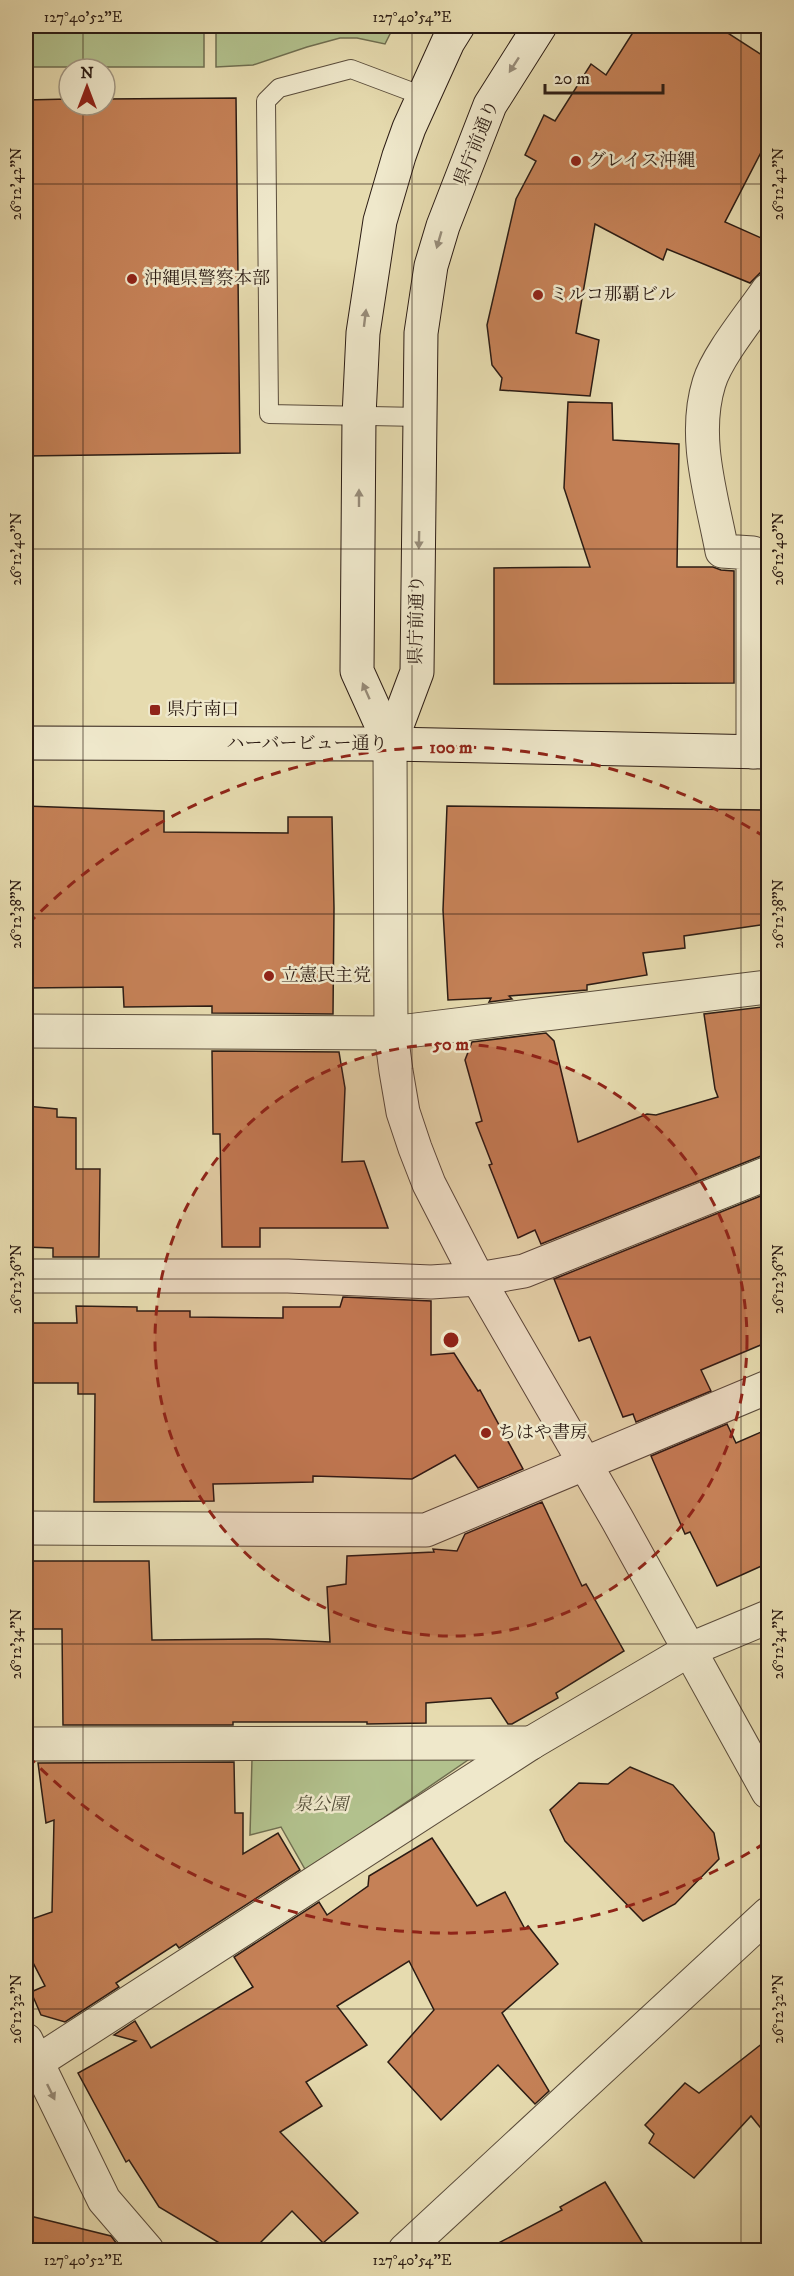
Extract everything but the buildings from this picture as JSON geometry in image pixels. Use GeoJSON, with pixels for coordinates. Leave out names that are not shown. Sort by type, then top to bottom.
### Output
{"type":"FeatureCollection","features":[{"type":"Feature","properties":{"kind":"street"},"geometry":{"type":"LineString","coordinates":[[458,26],[423,96],[402,147],[380,221],[363,333],[359,416],[357,671],[390,744],[391,1033],[403,1112],[414,1148],[429,1184],[478,1279],[691,1649],[768,1792]]}},
{"type":"Feature","properties":{"kind":"street","name":"県庁前通り"},"geometry":{"type":"LineString","coordinates":[[390,744],[417,672],[421,333],[431,266],[443,226],[490,105],[540,26]]}},
{"type":"Feature","properties":{"kind":"street"},"geometry":{"type":"LineString","coordinates":[[761,752],[761,554],[722,551],[702,442],[702,422],[709,382],[727,349],[768,290]]}},
{"type":"Feature","properties":{"kind":"street","name":"ハーバービュー通り"},"geometry":{"type":"LineString","coordinates":[[26,743],[390,744],[761,752]]}},
{"type":"Feature","properties":{"kind":"street"},"geometry":{"type":"LineString","coordinates":[[26,1031],[391,1033],[768,987]]}},
{"type":"Feature","properties":{"kind":"street"},"geometry":{"type":"LineString","coordinates":[[26,1276],[288,1276],[431,1282],[478,1279],[524,1271],[768,1173]]}},
{"type":"Feature","properties":{"kind":"street"},"geometry":{"type":"LineString","coordinates":[[26,1528],[426,1530],[768,1387]]}},
{"type":"Feature","properties":{"kind":"street"},"geometry":{"type":"LineString","coordinates":[[147,2250],[104,2200],[31,2051],[531,1743],[691,1649],[768,1617]]}},
{"type":"Feature","properties":{"kind":"street"},"geometry":{"type":"LineString","coordinates":[[26,1744],[531,1743]]}},
{"type":"Feature","properties":{"kind":"street"},"geometry":{"type":"LineString","coordinates":[[405,2250],[768,1914]]}},
{"type":"Feature","properties":{"kind":"lane"},"geometry":{"type":"LineString","coordinates":[[420,417],[269,414],[266,101],[279,88],[351,69],[423,96]]}},
{"type":"Feature","properties":{"kind":"green space"},"geometry":{"type":"Polygon","coordinates":[[[26,26],[204,26],[204,67],[117,67],[117,57],[57,57],[57,67],[33,67],[26,64],[26,26]]]}},
{"type":"Feature","properties":{"kind":"green space"},"geometry":{"type":"Polygon","coordinates":[[[216,26],[394,26],[385,44],[357,38],[340,38],[253,65],[216,67],[216,26]]]}},
{"type":"Feature","properties":{"kind":"green space","name":"泉公園"},"geometry":{"type":"Polygon","coordinates":[[[471,1758],[306,1871],[281,1827],[250,1835],[252,1759],[471,1758]]]}},
{"type":"Feature","properties":{"kind":"place","name":"グレイス沖縄"},"geometry":{"type":"Point","coordinates":[576,161]}},
{"type":"Feature","properties":{"kind":"place","name":"沖縄県警察本部"},"geometry":{"type":"Point","coordinates":[132,279]}},
{"type":"Feature","properties":{"kind":"place","name":"ミルコ那覇ビル"},"geometry":{"type":"Point","coordinates":[538,295]}},
{"type":"Feature","properties":{"kind":"place","name":"県庁南口"},"geometry":{"type":"Point","coordinates":[155,710]}},
{"type":"Feature","properties":{"kind":"place","name":"立憲民主党"},"geometry":{"type":"Point","coordinates":[269,976]}},
{"type":"Feature","properties":{"kind":"place","name":"ちはや書房"},"geometry":{"type":"Point","coordinates":[486,1433]}}]}
